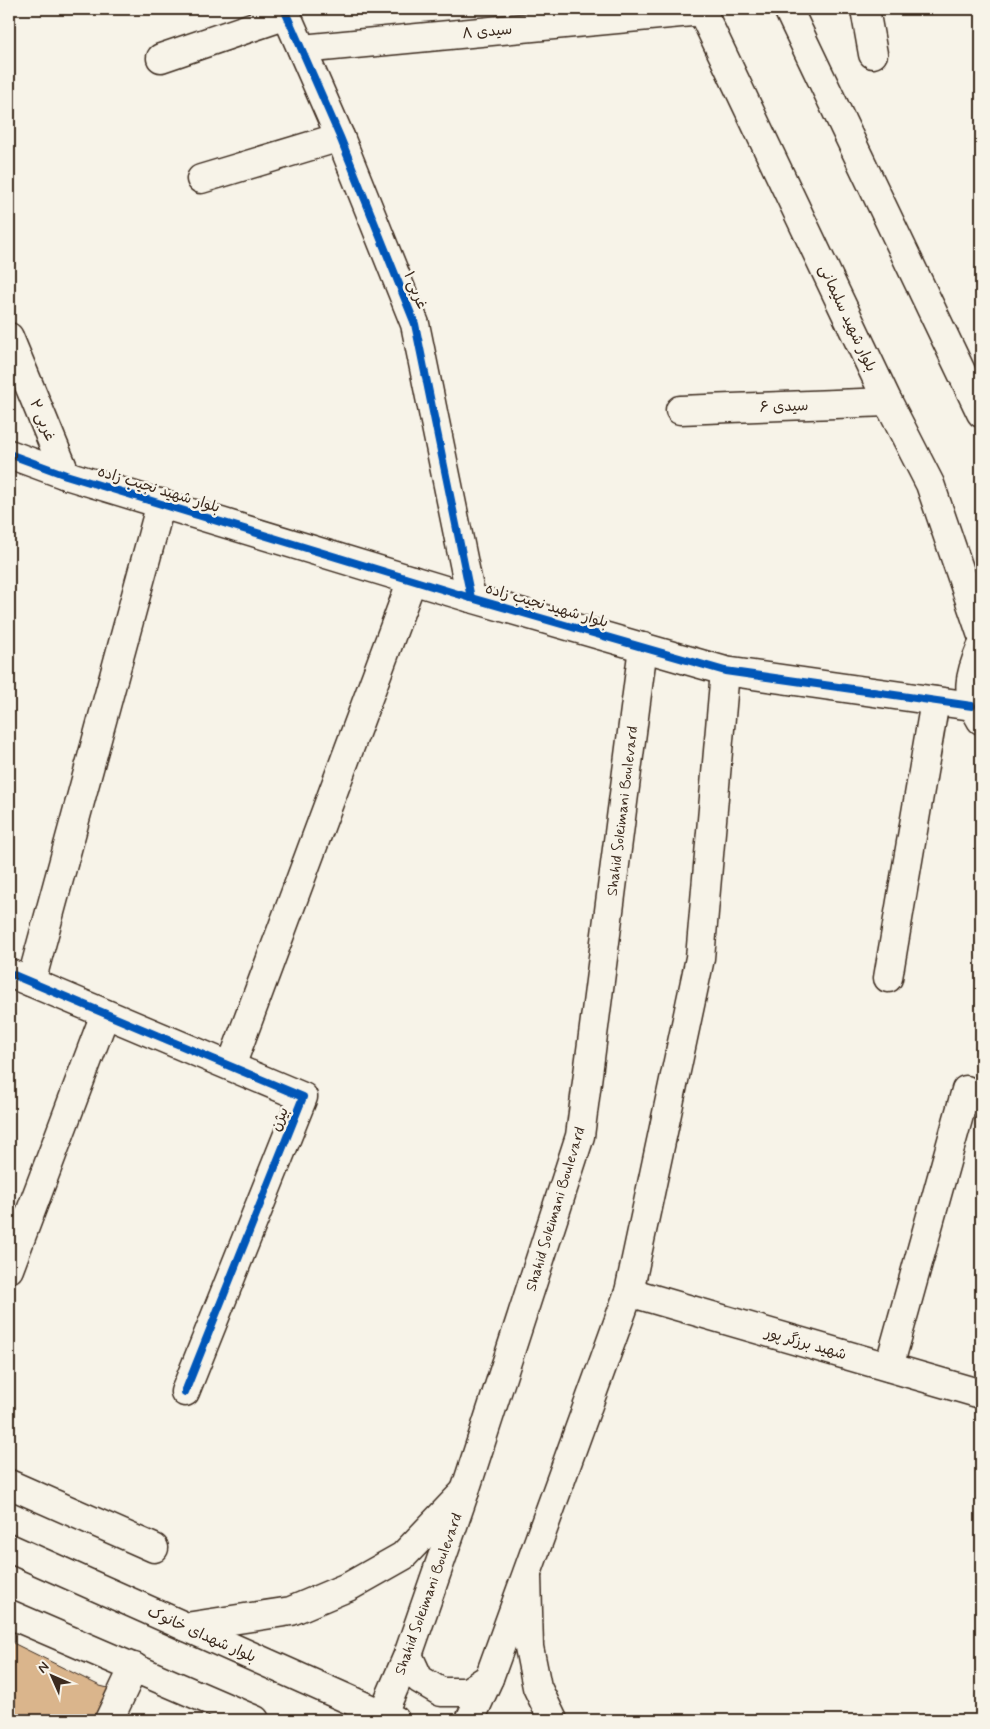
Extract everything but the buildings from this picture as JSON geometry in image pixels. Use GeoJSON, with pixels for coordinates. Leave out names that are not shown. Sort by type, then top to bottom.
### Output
{"type":"FeatureCollection","features":[{"type":"Feature","properties":{"kind":"street"},"geometry":{"type":"LineString","coordinates":[[788,9],[973,382],[981,413]]}},
{"type":"Feature","properties":{"kind":"street"},"geometry":{"type":"LineString","coordinates":[[865,9],[873,54]]}},
{"type":"Feature","properties":{"kind":"street","name":"سیدی ۸"},"geometry":{"type":"LineString","coordinates":[[302,49],[701,10]]}},
{"type":"Feature","properties":{"kind":"street","name":"بلوار شهید سلیمانی"},"geometry":{"type":"LineString","coordinates":[[701,10],[888,402],[930,484],[981,633]]}},
{"type":"Feature","properties":{"kind":"street"},"geometry":{"type":"LineString","coordinates":[[161,58],[286,12]]}},
{"type":"Feature","properties":{"kind":"street","name":"غربی ۱"},"geometry":{"type":"LineString","coordinates":[[286,12],[340,137],[415,324],[471,598]]}},
{"type":"Feature","properties":{"kind":"street"},"geometry":{"type":"LineString","coordinates":[[201,179],[340,137]]}},
{"type":"Feature","properties":{"kind":"street","name":"غربی ۲"},"geometry":{"type":"LineString","coordinates":[[9,337],[66,475]]}},
{"type":"Feature","properties":{"kind":"street","name":"سیدی ۶"},"geometry":{"type":"LineString","coordinates":[[680,410],[888,402]]}},
{"type":"Feature","properties":{"kind":"street","name":"بلوار شهید نجیب زاده"},"geometry":{"type":"LineString","coordinates":[[9,454],[66,475],[471,598],[725,671],[935,701],[977,713]]}},
{"type":"Feature","properties":{"kind":"street"},"geometry":{"type":"LineString","coordinates":[[20,977],[161,504]]}},
{"type":"Feature","properties":{"kind":"street"},"geometry":{"type":"LineString","coordinates":[[231,1066],[412,580]]}},
{"type":"Feature","properties":{"kind":"street","name":"Shahid Soleimani Boulevard"},"geometry":{"type":"LineString","coordinates":[[386,1718],[465,1491],[580,1136],[643,647]]}},
{"type":"Feature","properties":{"kind":"street"},"geometry":{"type":"LineString","coordinates":[[977,713],[970,672],[981,648]]}},
{"type":"Feature","properties":{"kind":"street"},"geometry":{"type":"LineString","coordinates":[[470,1720],[489,1678],[630,1292],[700,958],[725,671]]}},
{"type":"Feature","properties":{"kind":"street"},"geometry":{"type":"LineString","coordinates":[[888,978],[935,701]]}},
{"type":"Feature","properties":{"kind":"street","name":"بیژن"},"geometry":{"type":"LineString","coordinates":[[20,977],[303,1097],[185,1392]]}},
{"type":"Feature","properties":{"kind":"street"},"geometry":{"type":"LineString","coordinates":[[9,1269],[106,1014]]}},
{"type":"Feature","properties":{"kind":"street"},"geometry":{"type":"LineString","coordinates":[[889,1366],[966,1090]]}},
{"type":"Feature","properties":{"kind":"street","name":"شهید برزگر پور"},"geometry":{"type":"LineString","coordinates":[[630,1292],[981,1394]]}},
{"type":"Feature","properties":{"kind":"street"},"geometry":{"type":"LineString","coordinates":[[9,1484],[154,1548]]}},
{"type":"Feature","properties":{"kind":"street"},"geometry":{"type":"LineString","coordinates":[[186,1627],[291,1610],[350,1586],[403,1556],[465,1491]]}},
{"type":"Feature","properties":{"kind":"street","name":"بلوار شهدای خانوک"},"geometry":{"type":"LineString","coordinates":[[9,1548],[386,1718]]}},
{"type":"Feature","properties":{"kind":"street"},"geometry":{"type":"LineString","coordinates":[[527,1576],[529,1647],[537,1687],[553,1720]]}},
{"type":"Feature","properties":{"kind":"street"},"geometry":{"type":"LineString","coordinates":[[9,1614],[255,1720]]}},
{"type":"Feature","properties":{"kind":"street"},"geometry":{"type":"LineString","coordinates":[[408,1655],[419,1679],[441,1692],[467,1692],[489,1678]]}},
{"type":"Feature","properties":{"kind":"street"},"geometry":{"type":"LineString","coordinates":[[109,1720],[134,1667]]}},
{"type":"Feature","properties":{"kind":"cycle path"},"geometry":{"type":"LineString","coordinates":[[284,9],[340,137],[415,324],[471,598]]}},
{"type":"Feature","properties":{"kind":"cycle path"},"geometry":{"type":"LineString","coordinates":[[9,454],[66,475],[471,598],[725,671],[972,706]]}},
{"type":"Feature","properties":{"kind":"cycle path"},"geometry":{"type":"LineString","coordinates":[[9,973],[303,1097],[185,1392]]}}]}
